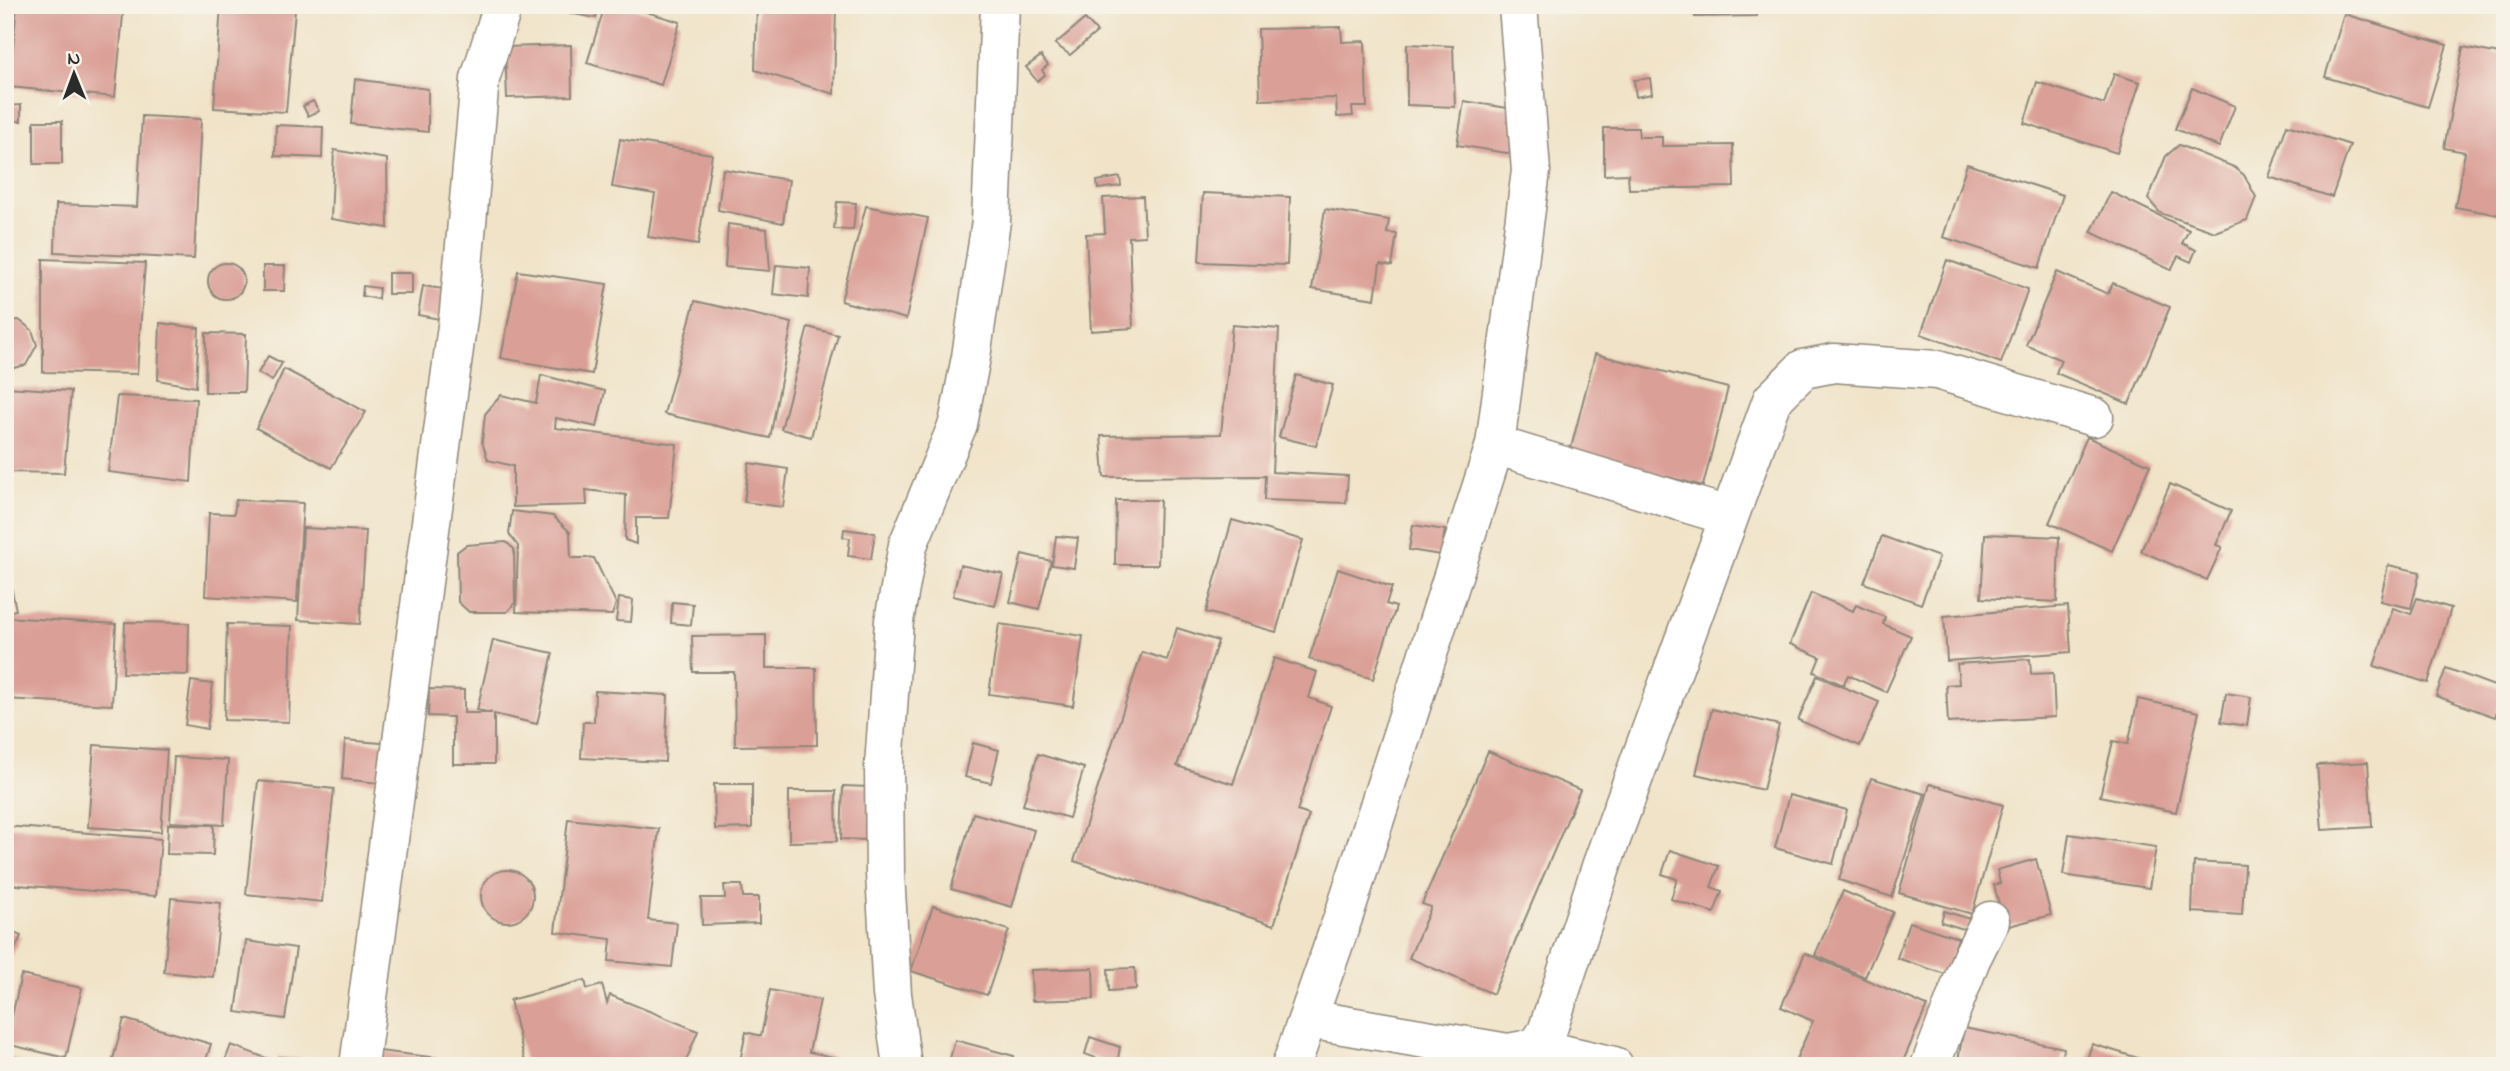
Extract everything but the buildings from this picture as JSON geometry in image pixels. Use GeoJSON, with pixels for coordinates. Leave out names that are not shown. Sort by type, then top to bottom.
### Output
{"type":"FeatureCollection","features":[{"type":"Feature","properties":{"kind":"street"},"geometry":{"type":"LineString","coordinates":[[359,1066],[459,311],[480,79],[503,5]]}},
{"type":"Feature","properties":{"kind":"street"},"geometry":{"type":"LineString","coordinates":[[902,1066],[892,994],[885,874],[884,767],[894,621],[908,545],[958,424],[971,358],[991,221],[1000,5]]}},
{"type":"Feature","properties":{"kind":"street"},"geometry":{"type":"LineString","coordinates":[[1291,1066],[1495,444],[1531,171],[1518,5]]}},
{"type":"Feature","properties":{"kind":"street"},"geometry":{"type":"LineString","coordinates":[[1533,1057],[1547,1032],[1602,864],[1772,400],[1803,369],[1834,363],[1937,370],[2094,417]]}},
{"type":"Feature","properties":{"kind":"street"},"geometry":{"type":"LineString","coordinates":[[1495,444],[1728,516]]}},
{"type":"Feature","properties":{"kind":"street"},"geometry":{"type":"LineString","coordinates":[[1930,1066],[1971,959],[1990,921]]}},
{"type":"Feature","properties":{"kind":"street"},"geometry":{"type":"LineString","coordinates":[[1308,1019],[1533,1057],[1614,1066]]}}]}
